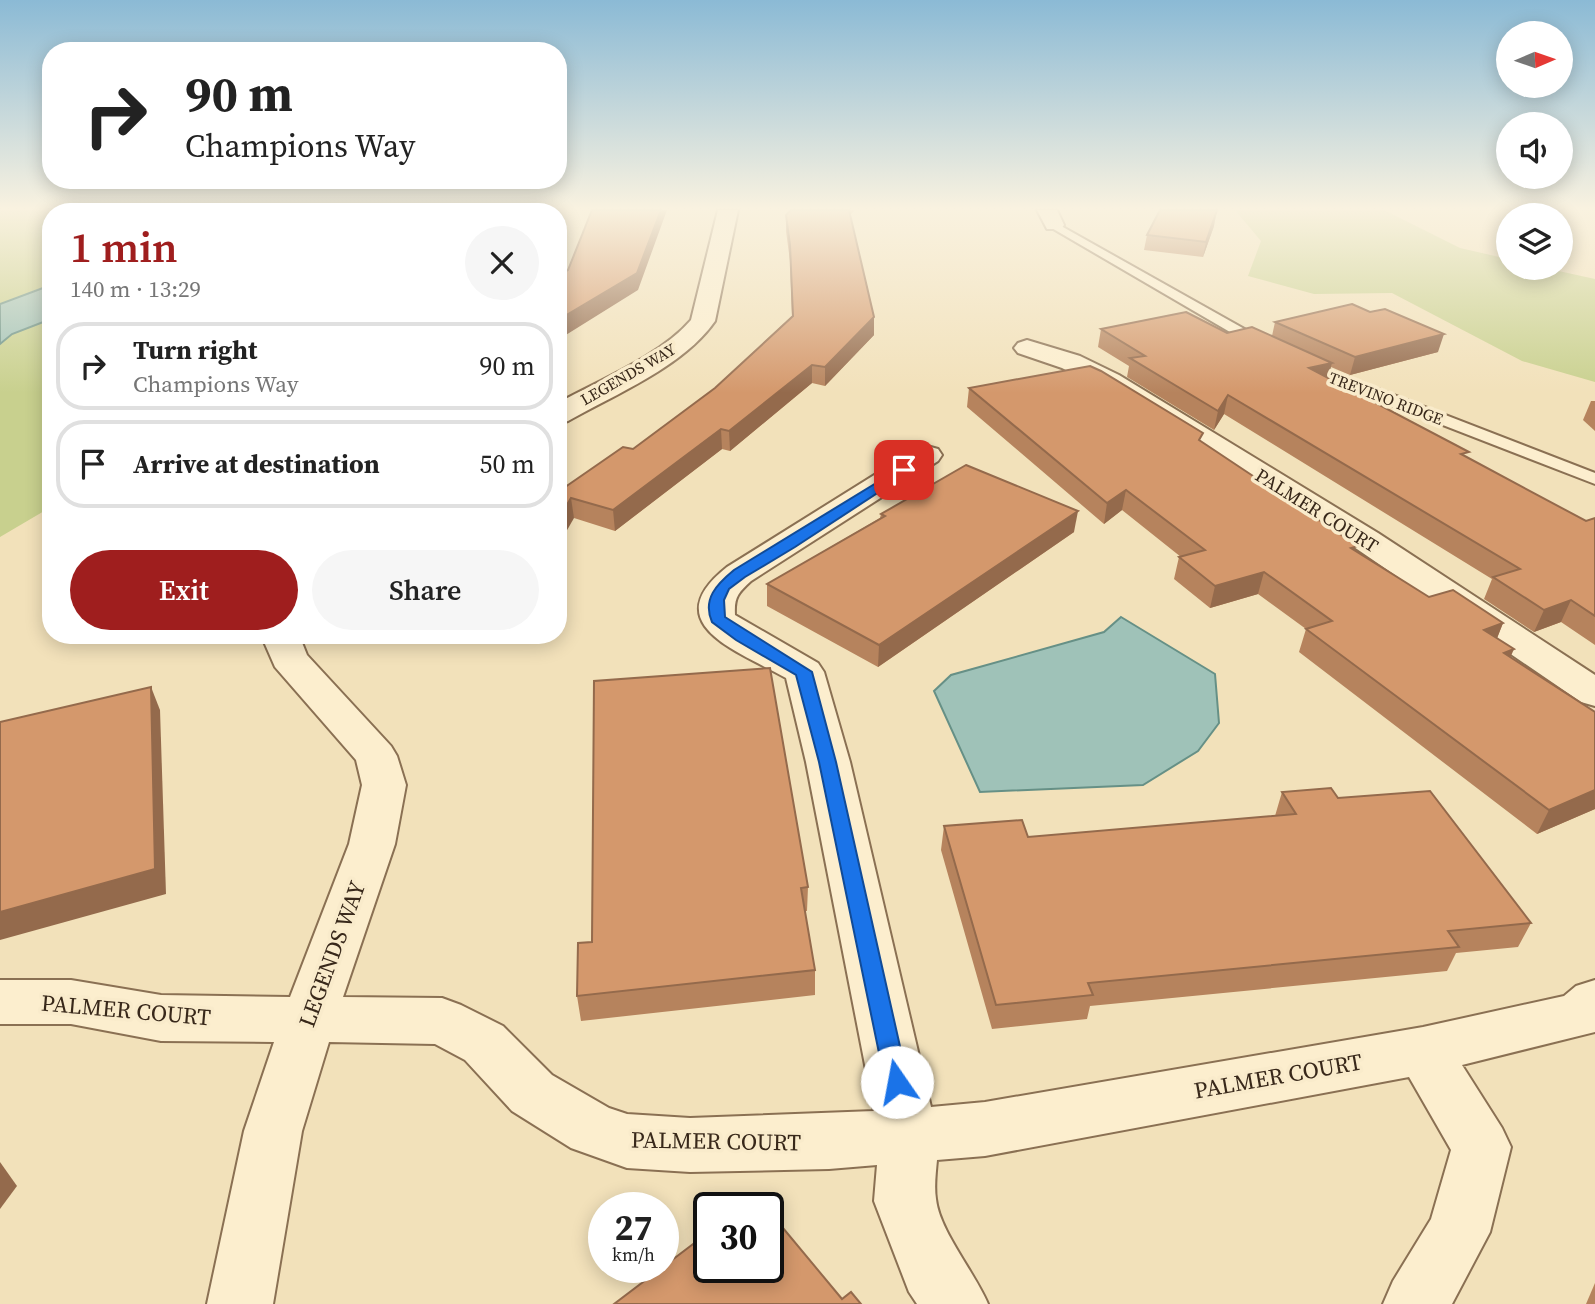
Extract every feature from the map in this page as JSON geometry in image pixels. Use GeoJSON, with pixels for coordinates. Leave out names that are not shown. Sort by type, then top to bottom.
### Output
{"type":"FeatureCollection","features":[{"type":"Feature","properties":{"kind":"street","name":"LEGENDS WAY"},"geometry":{"type":"LineString","coordinates":[[567,410],[665,355],[690,337],[703,321],[714,271]]}},
{"type":"Feature","properties":{"kind":"street","name":"PALMER COURT"},"geometry":{"type":"LineString","coordinates":[[1027,348],[1071,362],[1109,381],[1366,540],[1595,693]]}},
{"type":"Feature","properties":{"kind":"street"},"geometry":{"type":"LineString","coordinates":[[926,455],[790,544],[739,573],[723,587],[716,600],[717,619],[742,637],[804,672],[828,762],[908,1135],[905,1201],[932,1269],[955,1304]]}},
{"type":"Feature","properties":{"kind":"street","name":"LEGENDS WAY"},"geometry":{"type":"LineString","coordinates":[[240,1304],[273,1131],[308,1021],[372,844],[384,785],[376,756],[289,659],[283,644]]}},
{"type":"Feature","properties":{"kind":"street","name":"PALMER COURT"},"geometry":{"type":"LineString","coordinates":[[0,1002],[71,1002],[161,1018],[442,1021],[484,1043],[532,1093],[592,1129],[627,1141],[690,1144],[815,1143],[985,1129],[1423,1051],[1578,1015],[1595,1002]]}},
{"type":"Feature","properties":{"kind":"street"},"geometry":{"type":"LineString","coordinates":[[1416,1304],[1460,1232],[1481,1147],[1423,1051]]}},
{"type":"Feature","properties":{"kind":"lane"},"geometry":{"type":"LineString","coordinates":[[1137,271],[1221,323],[1275,350]]}},
{"type":"Feature","properties":{"kind":"lane","name":"TREVINO RIDGE"},"geometry":{"type":"LineString","coordinates":[[1297,361],[1354,388],[1595,479]]}},
{"type":"Feature","properties":{"kind":"green space"},"geometry":{"type":"Polygon","coordinates":[[[0,271],[42,271],[42,512],[0,537],[0,271]]]}},
{"type":"Feature","properties":{"kind":"green space"},"geometry":{"type":"Polygon","coordinates":[[[1250,271],[1496,271],[1496,280],[1573,280],[1573,274],[1595,279],[1595,382],[1522,361],[1392,293],[1314,294],[1248,276],[1250,271]]]}},
{"type":"Feature","properties":{"kind":"water"},"geometry":{"type":"Polygon","coordinates":[[[42,288],[42,322],[12,334],[0,344],[0,304],[42,288]]]}},
{"type":"Feature","properties":{"kind":"water"},"geometry":{"type":"Polygon","coordinates":[[[1121,617],[1215,674],[1219,723],[1198,751],[1143,785],[980,792],[934,691],[951,675],[1104,632],[1121,617]]]}},
{"type":"Feature","properties":{"kind":"building"},"geometry":{"type":"Polygon","coordinates":[[[567,271],[638,271],[567,315],[567,271]]]}},
{"type":"Feature","properties":{"kind":"building"},"geometry":{"type":"Polygon","coordinates":[[[791,271],[863,271],[874,317],[825,367],[812,365],[729,431],[721,429],[613,510],[571,498],[567,505],[567,486],[623,447],[633,449],[715,388],[793,316],[791,271]]]}},
{"type":"Feature","properties":{"kind":"building"},"geometry":{"type":"Polygon","coordinates":[[[1352,304],[1370,312],[1385,309],[1444,334],[1355,357],[1275,322],[1352,304]]]}},
{"type":"Feature","properties":{"kind":"building"},"geometry":{"type":"Polygon","coordinates":[[[1186,312],[1227,333],[1252,327],[1332,363],[1309,368],[1469,452],[1461,454],[1586,521],[1595,518],[1595,616],[1571,600],[1544,610],[1493,577],[1520,569],[1228,395],[1218,411],[1130,358],[1145,356],[1101,329],[1186,312]]]}},
{"type":"Feature","properties":{"kind":"building"},"geometry":{"type":"Polygon","coordinates":[[[1090,366],[1203,433],[1199,440],[1358,546],[1351,548],[1429,597],[1453,590],[1503,623],[1484,630],[1514,649],[1504,653],[1595,712],[1595,790],[1549,810],[1306,629],[1332,621],[1264,572],[1215,586],[1179,557],[1205,550],[1126,490],[1107,503],[969,388],[1090,366]]]}},
{"type":"Feature","properties":{"kind":"building"},"geometry":{"type":"Polygon","coordinates":[[[966,465],[1078,511],[879,645],[767,584],[885,516],[881,514],[966,465]]]}},
{"type":"Feature","properties":{"kind":"building"},"geometry":{"type":"Polygon","coordinates":[[[770,668],[808,887],[801,888],[815,970],[577,996],[578,943],[592,942],[594,681],[770,668]]]}},
{"type":"Feature","properties":{"kind":"building"},"geometry":{"type":"Polygon","coordinates":[[[151,687],[155,869],[0,912],[0,722],[151,687]]]}},
{"type":"Feature","properties":{"kind":"building"},"geometry":{"type":"Polygon","coordinates":[[[1331,788],[1338,798],[1430,791],[1531,923],[1448,931],[1459,947],[1088,983],[1093,995],[996,1005],[944,826],[1022,820],[1028,837],[1296,814],[1282,792],[1331,788]]]}},
{"type":"Feature","properties":{"kind":"building"},"geometry":{"type":"Polygon","coordinates":[[[784,1229],[842,1299],[851,1292],[861,1304],[614,1304],[642,1283],[679,1283],[679,1255],[693,1244],[693,1283],[784,1283],[784,1229]]]}},
{"type":"Feature","properties":{"kind":"route"},"geometry":{"type":"LineString","coordinates":[[897,1082],[828,762],[804,672],[742,637],[717,619],[716,600],[723,587],[739,573],[790,544],[904,470]]}}]}
